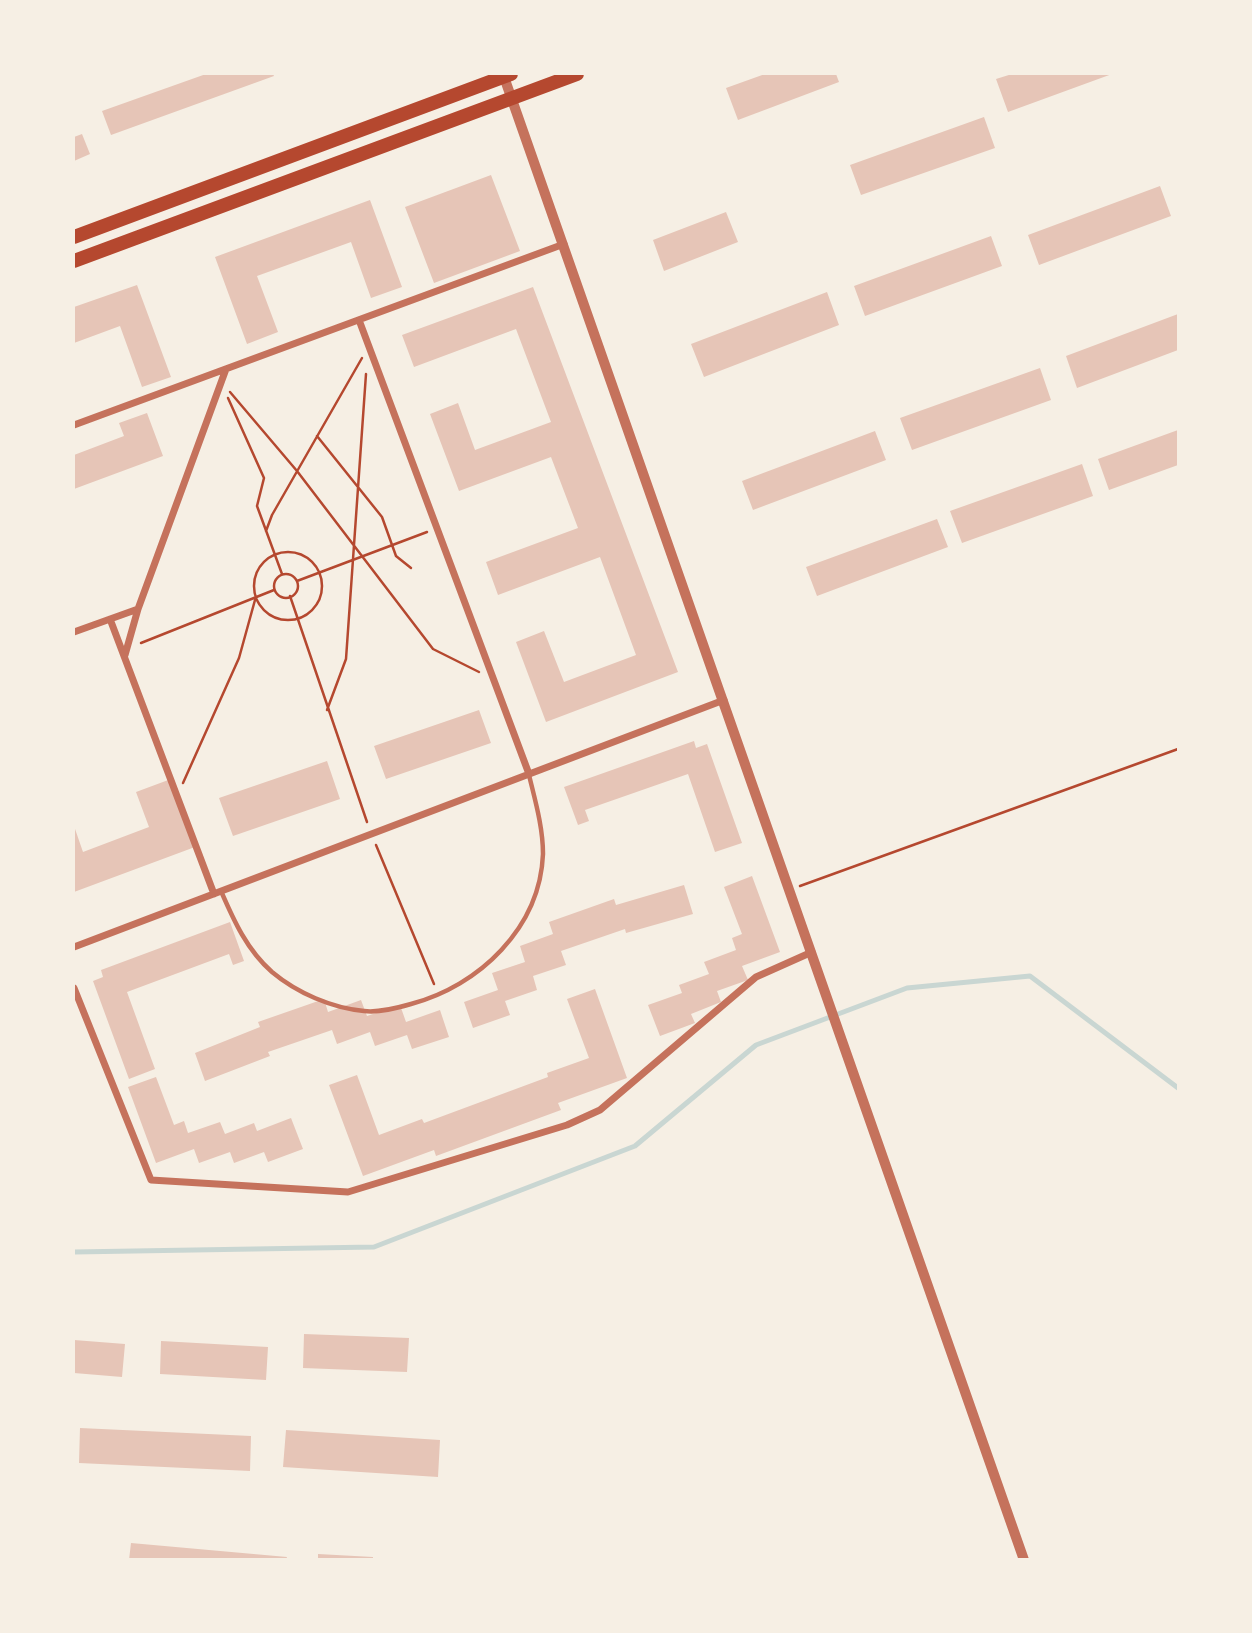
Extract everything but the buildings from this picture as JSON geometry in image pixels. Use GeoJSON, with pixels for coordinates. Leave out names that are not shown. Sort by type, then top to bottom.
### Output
{"type":"FeatureCollection","features":[{"type":"Feature","properties":{"kind":"main road"},"geometry":{"type":"LineString","coordinates":[[74,237],[506,74]]}},
{"type":"Feature","properties":{"kind":"main road"},"geometry":{"type":"LineString","coordinates":[[74,261],[577,74]]}},
{"type":"Feature","properties":{"kind":"street"},"geometry":{"type":"LineString","coordinates":[[506,74],[1024,1559]]}},
{"type":"Feature","properties":{"kind":"street"},"geometry":{"type":"LineString","coordinates":[[74,425],[564,244]]}},
{"type":"Feature","properties":{"kind":"street"},"geometry":{"type":"LineString","coordinates":[[359,320],[529,774]]}},
{"type":"Feature","properties":{"kind":"street"},"geometry":{"type":"LineString","coordinates":[[125,652],[138,608],[226,369]]}},
{"type":"Feature","properties":{"kind":"street"},"geometry":{"type":"LineString","coordinates":[[74,632],[138,608]]}},
{"type":"Feature","properties":{"kind":"street"},"geometry":{"type":"LineString","coordinates":[[110,619],[125,652],[177,797],[218,893]]}},
{"type":"Feature","properties":{"kind":"street"},"geometry":{"type":"LineString","coordinates":[[74,947],[724,700]]}},
{"type":"Feature","properties":{"kind":"street"},"geometry":{"type":"LineString","coordinates":[[74,988],[151,1180],[348,1192],[567,1125],[600,1110],[756,977],[812,952]]}},
{"type":"Feature","properties":{"kind":"lane"},"geometry":{"type":"LineString","coordinates":[[218,893],[252,951],[273,973],[323,1001],[367,1012],[439,997],[468,981],[493,959],[518,930],[532,900],[543,855],[539,813],[529,774]]}},
{"type":"Feature","properties":{"kind":"path"},"geometry":{"type":"LineString","coordinates":[[266,531],[297,471],[369,346]]}},
{"type":"Feature","properties":{"kind":"path"},"geometry":{"type":"LineString","coordinates":[[327,710],[346,659],[366,374]]}},
{"type":"Feature","properties":{"kind":"path"},"geometry":{"type":"LineString","coordinates":[[221,382],[297,471],[360,557],[433,649],[493,679]]}},
{"type":"Feature","properties":{"kind":"path"},"geometry":{"type":"LineString","coordinates":[[221,382],[264,478],[257,506],[282,574]]}},
{"type":"Feature","properties":{"kind":"path"},"geometry":{"type":"LineString","coordinates":[[317,436],[382,517],[396,556],[411,568]]}},
{"type":"Feature","properties":{"kind":"path"},"geometry":{"type":"LineString","coordinates":[[297,581],[437,529]]}},
{"type":"Feature","properties":{"kind":"path"},"geometry":{"type":"LineString","coordinates":[[177,797],[239,657],[255,597],[255,576],[260,565],[275,554],[292,551],[303,555],[320,572],[323,582],[318,603],[312,611],[298,619],[281,620],[271,616],[255,597]]}},
{"type":"Feature","properties":{"kind":"path"},"geometry":{"type":"LineString","coordinates":[[290,597],[279,596],[274,582],[282,574],[290,574],[297,581]]}},
{"type":"Feature","properties":{"kind":"path"},"geometry":{"type":"LineString","coordinates":[[290,597],[296,591],[297,581]]}},
{"type":"Feature","properties":{"kind":"path"},"geometry":{"type":"LineString","coordinates":[[125,652],[275,590]]}},
{"type":"Feature","properties":{"kind":"path"},"geometry":{"type":"LineString","coordinates":[[290,597],[372,834],[439,997]]}},
{"type":"Feature","properties":{"kind":"path"},"geometry":{"type":"LineString","coordinates":[[790,890],[1178,749]]}},
{"type":"Feature","properties":{"kind":"waterway"},"geometry":{"type":"LineString","coordinates":[[74,1252],[374,1247],[635,1146],[756,1045],[907,988],[1030,976],[1178,1088]]}}]}
